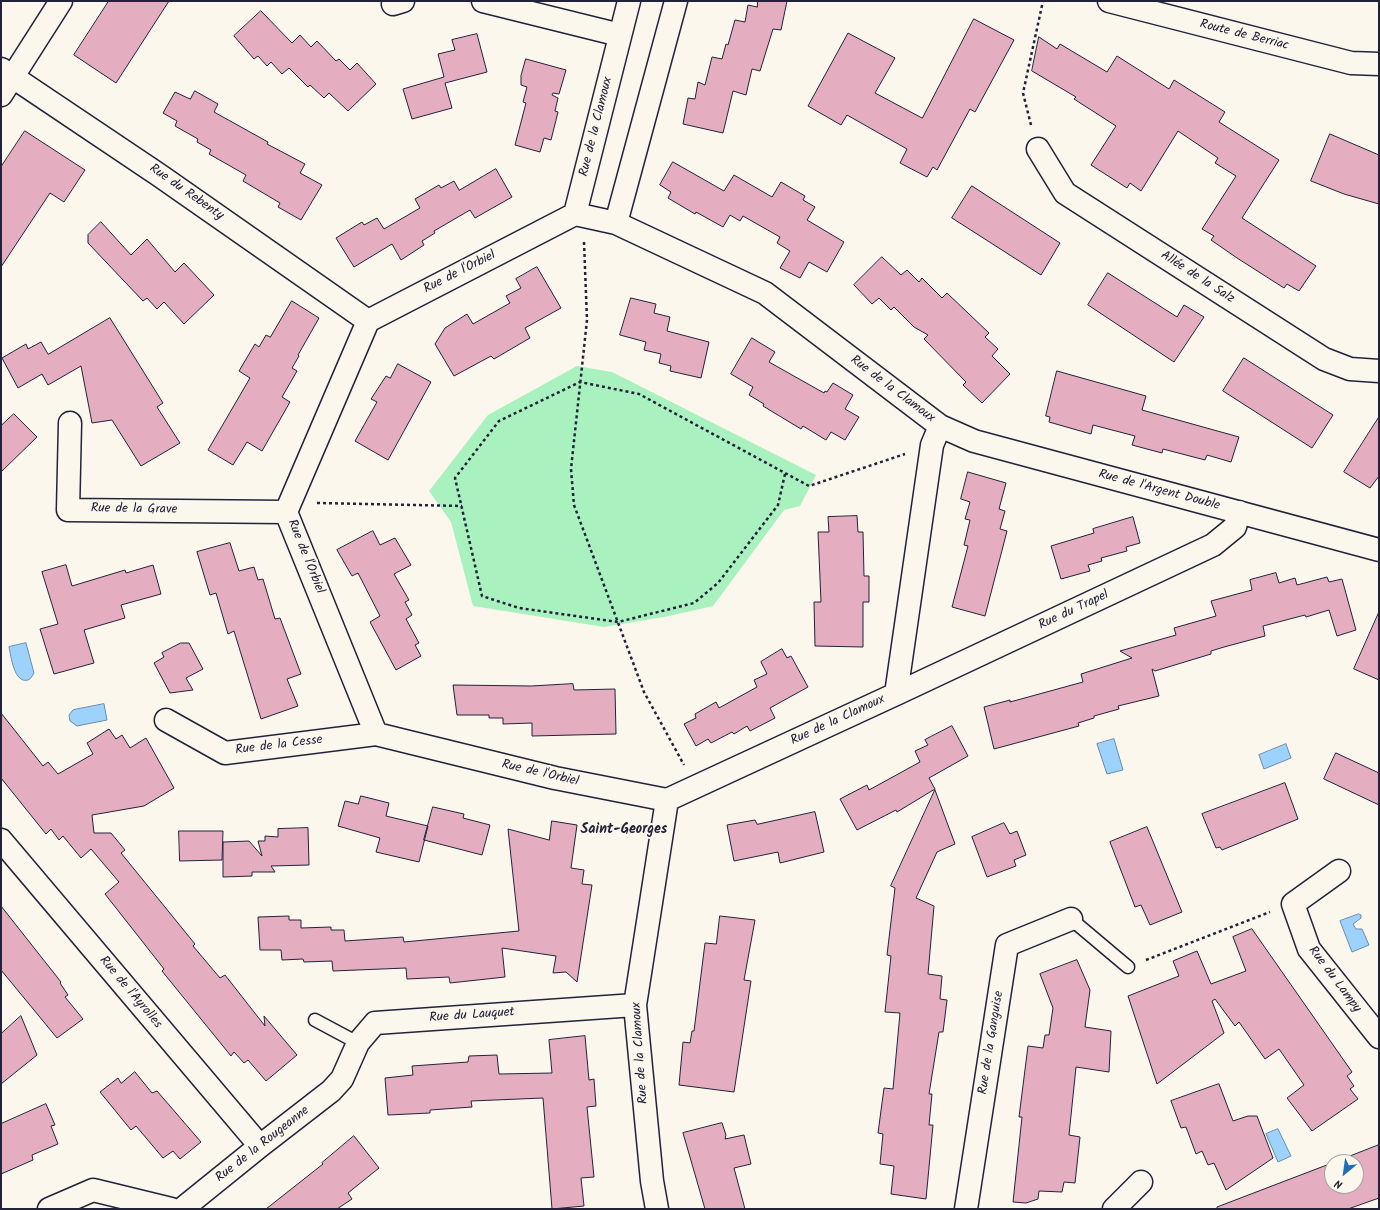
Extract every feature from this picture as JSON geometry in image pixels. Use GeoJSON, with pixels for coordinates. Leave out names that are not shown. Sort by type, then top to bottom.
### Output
{"type":"FeatureCollection","features":[{"type":"Feature","properties":{"kind":"street"},"geometry":{"type":"LineString","coordinates":[[1,95],[7,73],[61,1]]}},
{"type":"Feature","properties":{"kind":"street"},"geometry":{"type":"LineString","coordinates":[[483,1],[620,35]]}},
{"type":"Feature","properties":{"kind":"street","name":"Rue de la Clamoux"},"geometry":{"type":"LineString","coordinates":[[629,1],[580,215],[616,223],[765,293],[936,436],[896,694],[667,800],[635,1005],[652,1181],[657,1209]]}},
{"type":"Feature","properties":{"kind":"street"},"geometry":{"type":"LineString","coordinates":[[616,223],[676,1]]}},
{"type":"Feature","properties":{"kind":"street","name":"Route de Berriac"},"geometry":{"type":"LineString","coordinates":[[1109,1],[1351,63],[1379,64]]}},
{"type":"Feature","properties":{"kind":"street","name":"Rue du Rebenty"},"geometry":{"type":"LineString","coordinates":[[7,73],[159,174],[368,321]]}},
{"type":"Feature","properties":{"kind":"street","name":"Allée de la Salz"},"geometry":{"type":"LineString","coordinates":[[1038,149],[1065,193],[1324,359],[1350,369],[1379,371]]}},
{"type":"Feature","properties":{"kind":"street","name":"Rue de l'Orbiel"},"geometry":{"type":"LineString","coordinates":[[580,215],[368,321],[288,507],[376,734],[555,778],[667,800]]}},
{"type":"Feature","properties":{"kind":"street","name":"Rue de la Grave"},"geometry":{"type":"LineString","coordinates":[[70,423],[68,510],[288,507]]}},
{"type":"Feature","properties":{"kind":"street","name":"Rue de l'Argent Double"},"geometry":{"type":"LineString","coordinates":[[936,436],[974,440],[1379,550]]}},
{"type":"Feature","properties":{"kind":"street","name":"Rue du Trapel"},"geometry":{"type":"LineString","coordinates":[[896,694],[1213,546],[1235,527],[1239,512]]}},
{"type":"Feature","properties":{"kind":"street","name":"Rue de la Cesse"},"geometry":{"type":"LineString","coordinates":[[166,720],[225,753],[376,734]]}},
{"type":"Feature","properties":{"kind":"street","name":"Rue de l'Ayrolles"},"geometry":{"type":"LineString","coordinates":[[1,840],[260,1146]]}},
{"type":"Feature","properties":{"kind":"street"},"geometry":{"type":"LineString","coordinates":[[1293,904],[1339,871]]}},
{"type":"Feature","properties":{"kind":"street","name":"Rue du Lampy"},"geometry":{"type":"LineString","coordinates":[[1293,904],[1309,950],[1379,1037]]}},
{"type":"Feature","properties":{"kind":"street","name":"Rue de la Ganguise"},"geometry":{"type":"LineString","coordinates":[[966,1209],[1007,945],[1071,919]]}},
{"type":"Feature","properties":{"kind":"street","name":"Rue du Lauquet"},"geometry":{"type":"LineString","coordinates":[[342,1079],[358,1043],[375,1023],[635,1005]]}},
{"type":"Feature","properties":{"kind":"street","name":"Rue de la Rougeanne"},"geometry":{"type":"LineString","coordinates":[[182,1209],[331,1091],[342,1079]]}},
{"type":"Feature","properties":{"kind":"street"},"geometry":{"type":"LineString","coordinates":[[1114,1209],[1141,1182]]}},
{"type":"Feature","properties":{"kind":"street"},"geometry":{"type":"LineString","coordinates":[[49,1209],[93,1190],[171,1209]]}},
{"type":"Feature","properties":{"kind":"lane"},"geometry":{"type":"LineString","coordinates":[[1071,919],[1128,967]]}},
{"type":"Feature","properties":{"kind":"lane"},"geometry":{"type":"LineString","coordinates":[[315,1020],[358,1043]]}},
{"type":"Feature","properties":{"kind":"path"},"geometry":{"type":"LineString","coordinates":[[1038,149],[1022,93],[1043,1]]}},
{"type":"Feature","properties":{"kind":"path"},"geometry":{"type":"LineString","coordinates":[[580,215],[587,320],[571,469],[574,505],[644,692],[695,787]]}},
{"type":"Feature","properties":{"kind":"path"},"geometry":{"type":"LineString","coordinates":[[786,474],[778,505],[718,583],[694,603],[618,622],[519,608],[482,596],[455,478],[499,421],[580,382],[639,394],[809,486],[936,436]]}},
{"type":"Feature","properties":{"kind":"path"},"geometry":{"type":"LineString","coordinates":[[288,507],[462,506]]}},
{"type":"Feature","properties":{"kind":"path"},"geometry":{"type":"LineString","coordinates":[[1128,967],[1293,904]]}},
{"type":"Feature","properties":{"kind":"green space"},"geometry":{"type":"Polygon","coordinates":[[[577,366],[612,372],[816,475],[800,506],[784,510],[713,606],[669,616],[604,627],[473,606],[451,522],[429,491],[488,415],[577,366]]]}},
{"type":"Feature","properties":{"kind":"water"},"geometry":{"type":"Polygon","coordinates":[[[26,643],[34,673],[29,680],[23,680],[16,674],[9,647],[26,643]]]}},
{"type":"Feature","properties":{"kind":"water"},"geometry":{"type":"Polygon","coordinates":[[[104,704],[107,720],[77,726],[70,721],[69,715],[73,710],[104,704]]]}},
{"type":"Feature","properties":{"kind":"water"},"geometry":{"type":"Polygon","coordinates":[[[1114,739],[1123,770],[1107,774],[1097,744],[1114,739]]]}},
{"type":"Feature","properties":{"kind":"water"},"geometry":{"type":"Polygon","coordinates":[[[1286,744],[1291,758],[1264,769],[1259,755],[1286,744]]]}},
{"type":"Feature","properties":{"kind":"water"},"geometry":{"type":"Polygon","coordinates":[[[1359,914],[1361,915],[1361,918],[1353,924],[1356,929],[1362,929],[1369,945],[1352,952],[1340,921],[1359,914]]]}},
{"type":"Feature","properties":{"kind":"water"},"geometry":{"type":"Polygon","coordinates":[[[1278,1129],[1291,1156],[1278,1162],[1266,1134],[1278,1129]]]}},
{"type":"Feature","properties":{"kind":"building"},"geometry":{"type":"Polygon","coordinates":[[[109,1],[169,1],[116,83],[74,55],[109,1]]]}},
{"type":"Feature","properties":{"kind":"building"},"geometry":{"type":"Polygon","coordinates":[[[758,1],[787,1],[781,30],[773,29],[760,71],[752,69],[746,95],[733,91],[723,133],[683,124],[688,98],[695,99],[698,82],[705,85],[712,57],[722,59],[726,44],[728,45],[735,20],[745,22],[748,5],[757,7],[758,1]]]}},
{"type":"Feature","properties":{"kind":"building"},"geometry":{"type":"Polygon","coordinates":[[[261,11],[292,43],[300,35],[311,47],[317,41],[336,61],[339,59],[350,70],[357,63],[376,84],[348,111],[329,93],[324,98],[310,85],[308,87],[289,68],[282,74],[271,62],[267,66],[258,56],[254,59],[234,36],[261,11]]]}},
{"type":"Feature","properties":{"kind":"building"},"geometry":{"type":"Polygon","coordinates":[[[974,19],[1014,40],[975,112],[970,109],[937,170],[933,167],[927,177],[900,163],[907,149],[847,115],[841,125],[808,106],[848,33],[895,58],[875,93],[922,118],[974,19]]]}},
{"type":"Feature","properties":{"kind":"building"},"geometry":{"type":"Polygon","coordinates":[[[477,34],[487,72],[445,83],[452,108],[412,119],[403,89],[444,77],[438,54],[455,50],[452,40],[477,34]]]}},
{"type":"Feature","properties":{"kind":"building"},"geometry":{"type":"Polygon","coordinates":[[[1039,37],[1057,49],[1060,44],[1107,72],[1117,56],[1169,89],[1174,80],[1225,112],[1219,122],[1279,160],[1242,218],[1316,266],[1299,291],[1287,284],[1284,288],[1237,258],[1211,240],[1214,236],[1202,229],[1236,176],[1215,163],[1218,158],[1178,131],[1141,191],[1130,183],[1127,188],[1091,165],[1116,126],[1074,99],[1076,97],[1032,71],[1039,37]]]}},
{"type":"Feature","properties":{"kind":"building"},"geometry":{"type":"Polygon","coordinates":[[[526,59],[566,70],[559,94],[553,93],[552,95],[558,98],[555,111],[558,112],[551,140],[544,138],[540,152],[515,145],[526,103],[523,102],[527,87],[521,85],[521,76],[526,59]]]}},
{"type":"Feature","properties":{"kind":"building"},"geometry":{"type":"Polygon","coordinates":[[[195,91],[218,104],[214,112],[268,142],[267,144],[305,164],[300,173],[322,185],[301,220],[278,207],[280,203],[243,181],[246,175],[209,154],[211,150],[197,142],[198,139],[175,126],[177,121],[163,113],[175,92],[190,99],[195,91]]]}},
{"type":"Feature","properties":{"kind":"building"},"geometry":{"type":"Polygon","coordinates":[[[25,131],[85,170],[64,202],[50,193],[1,267],[1,167],[25,131]]]}},
{"type":"Feature","properties":{"kind":"building"},"geometry":{"type":"Polygon","coordinates":[[[1330,134],[1379,155],[1379,204],[1344,194],[1311,181],[1330,134]]]}},
{"type":"Feature","properties":{"kind":"building"},"geometry":{"type":"Polygon","coordinates":[[[673,162],[724,191],[734,175],[772,197],[781,182],[805,196],[803,200],[815,207],[807,220],[844,242],[827,272],[809,262],[800,278],[780,268],[790,251],[777,243],[780,237],[743,216],[740,221],[730,215],[723,227],[696,212],[695,214],[668,198],[671,192],[660,185],[673,162]]]}},
{"type":"Feature","properties":{"kind":"building"},"geometry":{"type":"Polygon","coordinates":[[[496,169],[512,197],[475,218],[470,210],[434,231],[435,233],[422,241],[424,245],[401,260],[392,244],[354,267],[336,238],[362,222],[364,225],[377,218],[384,229],[420,208],[415,199],[439,185],[441,188],[454,181],[459,190],[496,169]]]}},
{"type":"Feature","properties":{"kind":"building"},"geometry":{"type":"Polygon","coordinates":[[[972,186],[1060,243],[1041,275],[952,218],[972,186]]]}},
{"type":"Feature","properties":{"kind":"building"},"geometry":{"type":"Polygon","coordinates":[[[101,222],[131,255],[147,239],[175,272],[184,263],[214,295],[184,324],[164,302],[157,309],[147,298],[143,301],[88,243],[88,235],[101,222]]]}},
{"type":"Feature","properties":{"kind":"building"},"geometry":{"type":"Polygon","coordinates":[[[882,257],[901,275],[907,270],[919,282],[922,278],[942,298],[947,293],[989,333],[985,337],[998,349],[992,356],[1010,374],[982,403],[963,385],[966,382],[924,339],[928,335],[914,327],[894,307],[891,310],[879,298],[872,304],[854,285],[882,257]]]}},
{"type":"Feature","properties":{"kind":"building"},"geometry":{"type":"Polygon","coordinates":[[[537,267],[561,308],[525,328],[530,338],[494,359],[491,356],[454,376],[435,344],[445,328],[467,314],[473,324],[510,303],[506,296],[521,288],[516,279],[537,267]]]}},
{"type":"Feature","properties":{"kind":"building"},"geometry":{"type":"Polygon","coordinates":[[[1108,273],[1177,317],[1184,305],[1204,317],[1174,362],[1088,305],[1108,273]]]}},
{"type":"Feature","properties":{"kind":"building"},"geometry":{"type":"Polygon","coordinates":[[[631,298],[656,304],[654,313],[670,317],[667,331],[709,342],[701,378],[670,371],[671,366],[659,363],[661,354],[644,350],[646,342],[620,335],[631,298]]]}},
{"type":"Feature","properties":{"kind":"building"},"geometry":{"type":"Polygon","coordinates":[[[292,301],[319,318],[292,368],[297,371],[282,397],[290,402],[262,451],[247,442],[233,465],[208,450],[250,378],[239,371],[255,344],[259,347],[266,335],[270,337],[292,301]]]}},
{"type":"Feature","properties":{"kind":"building"},"geometry":{"type":"Polygon","coordinates":[[[110,318],[163,403],[157,407],[180,443],[141,466],[112,420],[92,423],[81,366],[48,385],[42,374],[18,388],[2,358],[26,344],[28,349],[41,342],[48,354],[110,318]]]}},
{"type":"Feature","properties":{"kind":"building"},"geometry":{"type":"Polygon","coordinates":[[[752,338],[775,352],[769,362],[824,393],[825,391],[827,392],[833,383],[853,395],[845,409],[859,417],[845,440],[831,432],[826,440],[803,426],[801,429],[763,406],[764,404],[749,395],[753,387],[731,374],[752,338]]]}},
{"type":"Feature","properties":{"kind":"building"},"geometry":{"type":"Polygon","coordinates":[[[1244,358],[1333,415],[1312,448],[1223,391],[1244,358]]]}},
{"type":"Feature","properties":{"kind":"building"},"geometry":{"type":"Polygon","coordinates":[[[398,364],[431,382],[388,460],[355,441],[377,402],[371,399],[386,376],[390,378],[398,364]]]}},
{"type":"Feature","properties":{"kind":"building"},"geometry":{"type":"Polygon","coordinates":[[[1057,371],[1146,396],[1142,410],[1239,437],[1231,462],[1207,455],[1205,460],[1163,449],[1162,453],[1132,445],[1135,436],[1093,425],[1091,434],[1049,422],[1050,417],[1046,416],[1057,371]]]}},
{"type":"Feature","properties":{"kind":"building"},"geometry":{"type":"Polygon","coordinates":[[[14,414],[37,437],[1,472],[1,426],[14,414]]]}},
{"type":"Feature","properties":{"kind":"building"},"geometry":{"type":"Polygon","coordinates":[[[1379,417],[1379,476],[1370,488],[1344,472],[1379,417]]]}},
{"type":"Feature","properties":{"kind":"building"},"geometry":{"type":"Polygon","coordinates":[[[968,472],[1006,483],[999,509],[1005,511],[1000,529],[1007,531],[985,616],[952,607],[968,546],[964,545],[970,520],[965,519],[970,502],[961,499],[968,472]]]}},
{"type":"Feature","properties":{"kind":"building"},"geometry":{"type":"Polygon","coordinates":[[[857,516],[858,532],[863,532],[864,576],[869,576],[869,602],[863,602],[863,647],[815,646],[814,602],[821,602],[818,532],[829,532],[828,517],[857,516]]]}},
{"type":"Feature","properties":{"kind":"building"},"geometry":{"type":"Polygon","coordinates":[[[1133,517],[1140,543],[1126,547],[1127,551],[1101,558],[1102,561],[1088,565],[1090,571],[1061,579],[1051,546],[1094,533],[1093,529],[1133,517]]]}},
{"type":"Feature","properties":{"kind":"building"},"geometry":{"type":"Polygon","coordinates":[[[373,531],[380,545],[395,538],[411,565],[394,574],[409,600],[405,602],[412,615],[406,619],[419,643],[415,645],[421,656],[396,670],[370,622],[380,616],[358,573],[352,576],[337,550],[373,531]]]}},
{"type":"Feature","properties":{"kind":"building"},"geometry":{"type":"Polygon","coordinates":[[[230,543],[239,571],[254,567],[258,580],[263,579],[275,619],[280,618],[301,674],[287,679],[298,706],[261,719],[234,631],[228,634],[216,593],[210,595],[197,552],[230,543]]]}},
{"type":"Feature","properties":{"kind":"building"},"geometry":{"type":"Polygon","coordinates":[[[66,565],[72,586],[125,570],[126,573],[153,565],[161,594],[121,605],[125,618],[84,630],[94,663],[54,674],[40,629],[58,624],[42,572],[66,565]]]}},
{"type":"Feature","properties":{"kind":"building"},"geometry":{"type":"Polygon","coordinates":[[[1276,573],[1279,583],[1295,578],[1297,585],[1327,577],[1329,582],[1342,579],[1356,630],[1337,636],[1329,610],[1306,617],[1305,615],[1263,626],[1265,636],[1211,651],[1211,654],[1155,671],[1152,669],[1159,696],[1118,706],[1119,709],[1094,716],[1094,718],[1078,723],[1079,726],[994,749],[984,707],[1010,700],[1010,702],[1083,682],[1081,674],[1132,658],[1120,651],[1176,635],[1174,628],[1216,616],[1211,601],[1252,590],[1250,580],[1276,573]]]}},
{"type":"Feature","properties":{"kind":"building"},"geometry":{"type":"Polygon","coordinates":[[[1379,612],[1379,680],[1354,669],[1379,612]]]}},
{"type":"Feature","properties":{"kind":"building"},"geometry":{"type":"Polygon","coordinates":[[[181,643],[189,643],[203,669],[186,678],[193,690],[170,693],[154,663],[164,657],[162,653],[181,643]]]}},
{"type":"Feature","properties":{"kind":"building"},"geometry":{"type":"Polygon","coordinates":[[[782,649],[787,658],[791,656],[808,687],[770,708],[775,718],[750,731],[747,726],[734,734],[732,732],[711,743],[708,739],[696,746],[684,724],[696,718],[695,714],[716,702],[719,708],[757,687],[754,680],[767,674],[761,662],[782,649]]]}},
{"type":"Feature","properties":{"kind":"building"},"geometry":{"type":"Polygon","coordinates":[[[573,684],[574,690],[615,689],[616,734],[532,736],[532,723],[503,724],[503,718],[489,718],[489,715],[457,715],[453,685],[531,686],[573,684]]]}},
{"type":"Feature","properties":{"kind":"building"},"geometry":{"type":"Polygon","coordinates":[[[1,713],[43,766],[48,762],[58,774],[93,754],[87,743],[109,729],[116,739],[122,735],[130,748],[146,738],[174,788],[144,806],[92,815],[94,833],[111,833],[125,850],[121,853],[195,944],[193,946],[220,978],[225,975],[265,1026],[264,1016],[297,1055],[266,1081],[248,1060],[244,1063],[234,1052],[231,1056],[162,971],[164,969],[105,894],[119,882],[91,849],[81,858],[63,836],[59,840],[51,829],[46,834],[1,778],[1,713]]]}},
{"type":"Feature","properties":{"kind":"building"},"geometry":{"type":"Polygon","coordinates":[[[952,726],[968,756],[929,778],[935,789],[897,812],[896,810],[857,830],[840,799],[867,785],[869,790],[920,762],[915,751],[928,745],[925,740],[952,726]]]}},
{"type":"Feature","properties":{"kind":"building"},"geometry":{"type":"Polygon","coordinates":[[[1336,753],[1379,773],[1379,805],[1324,779],[1336,753]]]}},
{"type":"Feature","properties":{"kind":"building"},"geometry":{"type":"Polygon","coordinates":[[[1285,783],[1298,819],[1222,850],[1220,847],[1216,848],[1202,814],[1285,783]]]}},
{"type":"Feature","properties":{"kind":"building"},"geometry":{"type":"Polygon","coordinates":[[[935,790],[955,844],[937,852],[916,898],[934,906],[928,974],[942,976],[940,999],[947,1000],[943,1032],[939,1032],[929,1094],[932,1094],[929,1125],[933,1125],[926,1199],[891,1194],[894,1166],[880,1164],[883,1134],[878,1133],[884,1088],[893,1089],[900,1013],[885,1012],[891,956],[887,955],[895,888],[891,886],[935,790]]]}},
{"type":"Feature","properties":{"kind":"building"},"geometry":{"type":"Polygon","coordinates":[[[361,796],[389,803],[386,816],[428,826],[419,862],[376,852],[380,838],[338,826],[345,801],[358,804],[361,796]]]}},
{"type":"Feature","properties":{"kind":"building"},"geometry":{"type":"Polygon","coordinates":[[[433,807],[464,814],[463,818],[490,825],[482,855],[424,840],[433,807]]]}},
{"type":"Feature","properties":{"kind":"building"},"geometry":{"type":"Polygon","coordinates":[[[815,812],[824,852],[780,863],[778,852],[734,861],[727,825],[755,820],[757,824],[815,812]]]}},
{"type":"Feature","properties":{"kind":"building"},"geometry":{"type":"Polygon","coordinates":[[[552,821],[577,825],[571,868],[584,870],[582,884],[592,885],[577,982],[566,972],[553,973],[556,956],[502,948],[505,977],[450,983],[449,977],[407,979],[406,968],[333,971],[332,961],[304,962],[303,959],[282,960],[281,950],[260,950],[258,917],[289,916],[289,920],[301,920],[301,928],[331,927],[331,930],[344,930],[345,941],[403,937],[404,942],[519,931],[508,829],[549,840],[552,821]]]}},
{"type":"Feature","properties":{"kind":"building"},"geometry":{"type":"Polygon","coordinates":[[[1004,823],[1010,834],[1017,831],[1026,855],[1014,860],[1016,866],[987,877],[972,837],[1004,823]]]}},
{"type":"Feature","properties":{"kind":"building"},"geometry":{"type":"Polygon","coordinates":[[[1147,827],[1182,912],[1150,925],[1141,905],[1135,907],[1110,842],[1147,827]]]}},
{"type":"Feature","properties":{"kind":"building"},"geometry":{"type":"Polygon","coordinates":[[[308,828],[309,865],[271,866],[275,872],[252,872],[252,876],[223,877],[223,842],[249,841],[262,856],[258,841],[265,841],[265,836],[278,837],[278,829],[308,828]]]}},
{"type":"Feature","properties":{"kind":"building"},"geometry":{"type":"Polygon","coordinates":[[[179,831],[223,831],[222,860],[180,861],[179,831]]]}},
{"type":"Feature","properties":{"kind":"building"},"geometry":{"type":"Polygon","coordinates":[[[1,906],[61,982],[60,983],[68,995],[65,997],[83,1019],[57,1038],[1,970],[1,906]]]}},
{"type":"Feature","properties":{"kind":"building"},"geometry":{"type":"Polygon","coordinates":[[[720,916],[755,920],[744,980],[751,981],[734,1092],[679,1085],[683,1042],[690,1043],[692,1031],[694,1031],[705,943],[716,944],[720,916]]]}},
{"type":"Feature","properties":{"kind":"building"},"geometry":{"type":"Polygon","coordinates":[[[1252,929],[1352,1072],[1347,1076],[1354,1086],[1350,1089],[1358,1099],[1312,1131],[1287,1098],[1304,1085],[1279,1049],[1265,1059],[1239,1022],[1235,1026],[1215,999],[1212,1001],[1224,1033],[1157,1084],[1128,996],[1179,976],[1173,961],[1197,951],[1211,984],[1246,971],[1233,937],[1252,929]]]}},
{"type":"Feature","properties":{"kind":"building"},"geometry":{"type":"Polygon","coordinates":[[[1077,960],[1090,990],[1085,1027],[1111,1031],[1109,1072],[1076,1067],[1069,1135],[1080,1137],[1075,1183],[1064,1182],[1062,1192],[1039,1191],[1038,1199],[1026,1203],[1013,1202],[1022,1117],[1019,1117],[1028,1046],[1043,1048],[1045,1035],[1049,1035],[1053,1008],[1040,974],[1077,960]]]}},
{"type":"Feature","properties":{"kind":"building"},"geometry":{"type":"Polygon","coordinates":[[[21,1016],[37,1055],[1,1084],[1,1034],[21,1016]]]}},
{"type":"Feature","properties":{"kind":"building"},"geometry":{"type":"Polygon","coordinates":[[[585,1036],[589,1080],[594,1079],[596,1106],[587,1107],[594,1177],[581,1178],[584,1206],[552,1209],[543,1098],[471,1101],[472,1107],[430,1110],[430,1113],[388,1115],[385,1078],[413,1075],[412,1066],[468,1062],[469,1056],[497,1055],[499,1074],[552,1073],[549,1040],[585,1036]]]}},
{"type":"Feature","properties":{"kind":"building"},"geometry":{"type":"Polygon","coordinates":[[[135,1072],[152,1093],[157,1091],[201,1142],[180,1159],[173,1151],[163,1158],[136,1126],[131,1130],[100,1092],[118,1078],[121,1083],[135,1072]]]}},
{"type":"Feature","properties":{"kind":"building"},"geometry":{"type":"Polygon","coordinates":[[[1219,1084],[1233,1121],[1248,1116],[1257,1116],[1273,1158],[1226,1190],[1214,1163],[1208,1165],[1202,1151],[1196,1154],[1186,1127],[1181,1128],[1171,1101],[1219,1084]]]}},
{"type":"Feature","properties":{"kind":"building"},"geometry":{"type":"Polygon","coordinates":[[[46,1104],[55,1125],[51,1126],[58,1144],[32,1155],[33,1160],[1,1174],[1,1124],[46,1104]]]}},
{"type":"Feature","properties":{"kind":"building"},"geometry":{"type":"Polygon","coordinates":[[[722,1123],[726,1135],[725,1139],[744,1135],[751,1164],[734,1168],[745,1209],[705,1209],[683,1133],[722,1123]]]}},
{"type":"Feature","properties":{"kind":"building"},"geometry":{"type":"Polygon","coordinates":[[[354,1136],[379,1168],[348,1193],[352,1199],[337,1209],[266,1209],[323,1164],[322,1163],[354,1136]]]}},
{"type":"Feature","properties":{"kind":"building"},"geometry":{"type":"Polygon","coordinates":[[[1379,1145],[1379,1198],[1348,1209],[1217,1209],[1217,1207],[1324,1166],[1324,1194],[1364,1194],[1364,1154],[1356,1154],[1379,1145]]]}},
{"type":"Feature","properties":{"kind":"district","name":"Saint-Georges"},"geometry":{"type":"Point","coordinates":[624,831]}}]}
